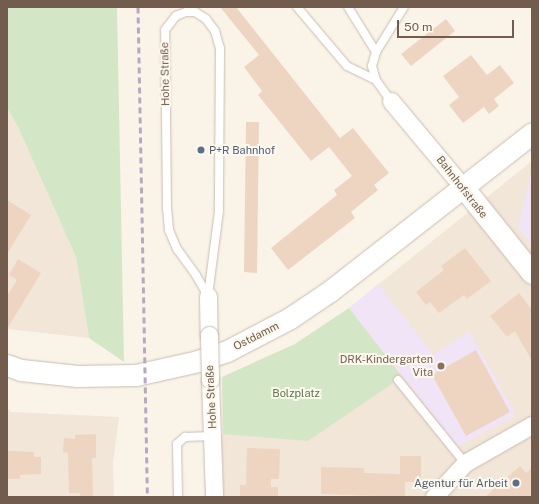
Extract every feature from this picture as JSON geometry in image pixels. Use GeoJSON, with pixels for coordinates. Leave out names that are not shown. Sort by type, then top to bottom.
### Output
{"type":"FeatureCollection","features":[{"type":"Feature","properties":{"kind":"street","name":"Bahnhofstraße"},"geometry":{"type":"LineString","coordinates":[[391,101],[532,273]]}},
{"type":"Feature","properties":{"kind":"street","name":"Ostdamm"},"geometry":{"type":"LineString","coordinates":[[7,365],[21,370],[77,376],[136,375],[198,361],[226,351],[284,322],[330,291],[532,133]]}},
{"type":"Feature","properties":{"kind":"street","name":"Hohe Straße"},"geometry":{"type":"LineString","coordinates":[[208,296],[214,497]]}},
{"type":"Feature","properties":{"kind":"street"},"geometry":{"type":"LineString","coordinates":[[434,497],[465,463],[532,425]]}},
{"type":"Feature","properties":{"kind":"lane"},"geometry":{"type":"LineString","coordinates":[[297,7],[347,66],[376,80]]}},
{"type":"Feature","properties":{"kind":"lane"},"geometry":{"type":"LineString","coordinates":[[348,7],[376,52]]}},
{"type":"Feature","properties":{"kind":"lane"},"geometry":{"type":"LineString","coordinates":[[391,101],[376,80],[372,66],[376,52],[404,7]]}},
{"type":"Feature","properties":{"kind":"lane","name":"Hohe Straße"},"geometry":{"type":"LineString","coordinates":[[186,12],[195,12],[206,20],[215,31],[220,54],[219,211],[214,268],[208,296],[196,275],[177,250],[169,230],[167,209],[165,30],[176,16],[186,12]]}},
{"type":"Feature","properties":{"kind":"lane"},"geometry":{"type":"LineString","coordinates":[[398,380],[465,463]]}},
{"type":"Feature","properties":{"kind":"lane"},"geometry":{"type":"LineString","coordinates":[[178,497],[177,444],[185,437],[213,436]]}},
{"type":"Feature","properties":{"kind":"shaded area"},"geometry":{"type":"Polygon","coordinates":[[[7,108],[18,127],[76,257],[89,338],[7,329],[7,108]]]}},
{"type":"Feature","properties":{"kind":"shaded area"},"geometry":{"type":"Polygon","coordinates":[[[532,161],[532,497],[208,497],[206,435],[223,434],[222,377],[295,344],[349,308],[532,161]]]}},
{"type":"Feature","properties":{"kind":"shaded area"},"geometry":{"type":"Polygon","coordinates":[[[532,168],[532,245],[518,228],[532,168]]]}},
{"type":"Feature","properties":{"kind":"shaded area","name":"DRK-Kindergarten Vita"},"geometry":{"type":"Polygon","coordinates":[[[378,284],[434,355],[469,331],[516,415],[458,447],[349,308],[378,284]]]}},
{"type":"Feature","properties":{"kind":"shaded area"},"geometry":{"type":"Polygon","coordinates":[[[7,408],[11,412],[119,417],[113,463],[114,497],[7,497],[7,408]]]}},
{"type":"Feature","properties":{"kind":"green space"},"geometry":{"type":"Polygon","coordinates":[[[7,7],[117,7],[124,362],[89,338],[76,257],[18,127],[7,108],[7,7]]]}},
{"type":"Feature","properties":{"kind":"green space","name":"Bolzplatz"},"geometry":{"type":"Polygon","coordinates":[[[349,308],[402,377],[308,441],[223,434],[222,377],[295,344],[349,308]]]}},
{"type":"Feature","properties":{"kind":"building"},"geometry":{"type":"Polygon","coordinates":[[[220,7],[236,7],[340,138],[353,128],[389,173],[374,185],[378,190],[351,212],[355,218],[288,270],[271,248],[337,195],[334,190],[352,176],[329,147],[311,161],[258,95],[262,91],[244,67],[259,55],[220,7]]]}},
{"type":"Feature","properties":{"kind":"building"},"geometry":{"type":"Polygon","coordinates":[[[446,19],[455,31],[411,66],[401,54],[446,19]]]}},
{"type":"Feature","properties":{"kind":"building"},"geometry":{"type":"Polygon","coordinates":[[[471,55],[487,75],[500,65],[514,83],[494,99],[499,106],[489,114],[484,107],[463,123],[449,105],[459,97],[443,76],[471,55]]]}},
{"type":"Feature","properties":{"kind":"building"},"geometry":{"type":"Polygon","coordinates":[[[246,122],[259,122],[257,273],[244,272],[246,122]]]}},
{"type":"Feature","properties":{"kind":"building"},"geometry":{"type":"Polygon","coordinates":[[[7,200],[31,215],[7,254],[7,200]]]}},
{"type":"Feature","properties":{"kind":"building"},"geometry":{"type":"Polygon","coordinates":[[[465,248],[491,281],[467,299],[464,295],[439,313],[430,302],[426,305],[416,292],[444,270],[441,266],[465,248]]]}},
{"type":"Feature","properties":{"kind":"building"},"geometry":{"type":"Polygon","coordinates":[[[18,259],[41,273],[7,329],[7,296],[17,280],[9,275],[18,259]]]}},
{"type":"Feature","properties":{"kind":"building"},"geometry":{"type":"Polygon","coordinates":[[[519,293],[532,310],[532,361],[515,331],[507,337],[490,316],[519,293]]]}},
{"type":"Feature","properties":{"kind":"building"},"geometry":{"type":"Polygon","coordinates":[[[476,350],[510,412],[466,436],[432,375],[476,350]]]}},
{"type":"Feature","properties":{"kind":"building"},"geometry":{"type":"Polygon","coordinates":[[[96,434],[96,458],[92,458],[93,497],[80,497],[80,493],[69,493],[68,453],[63,452],[64,438],[75,439],[75,435],[96,434]]]}},
{"type":"Feature","properties":{"kind":"building"},"geometry":{"type":"Polygon","coordinates":[[[247,448],[280,449],[279,479],[271,479],[271,487],[278,487],[278,497],[240,497],[240,485],[246,485],[247,448]]]}},
{"type":"Feature","properties":{"kind":"building"},"geometry":{"type":"Polygon","coordinates":[[[7,451],[34,452],[34,457],[41,457],[41,474],[20,475],[20,479],[7,479],[7,451]]]}},
{"type":"Feature","properties":{"kind":"building"},"geometry":{"type":"Polygon","coordinates":[[[400,456],[421,456],[421,482],[405,482],[405,497],[321,494],[321,467],[364,468],[364,473],[400,474],[400,456]]]}},
{"type":"Feature","properties":{"kind":"building","name":"Agentur für Arbeit"},"geometry":{"type":"Polygon","coordinates":[[[520,466],[526,473],[532,468],[532,497],[485,497],[520,466]]]}},
{"type":"Feature","properties":{"kind":"railway"},"geometry":{"type":"LineString","coordinates":[[138,7],[147,497]]}},
{"type":"Feature","properties":{"kind":"place","name":"P+R Bahnhof"},"geometry":{"type":"Point","coordinates":[201,150]}},
{"type":"Feature","properties":{"kind":"place","name":"DRK-Kindergarten Vita"},"geometry":{"type":"Point","coordinates":[441,366]}},
{"type":"Feature","properties":{"kind":"place","name":"Agentur für Arbeit"},"geometry":{"type":"Point","coordinates":[516,483]}}]}
